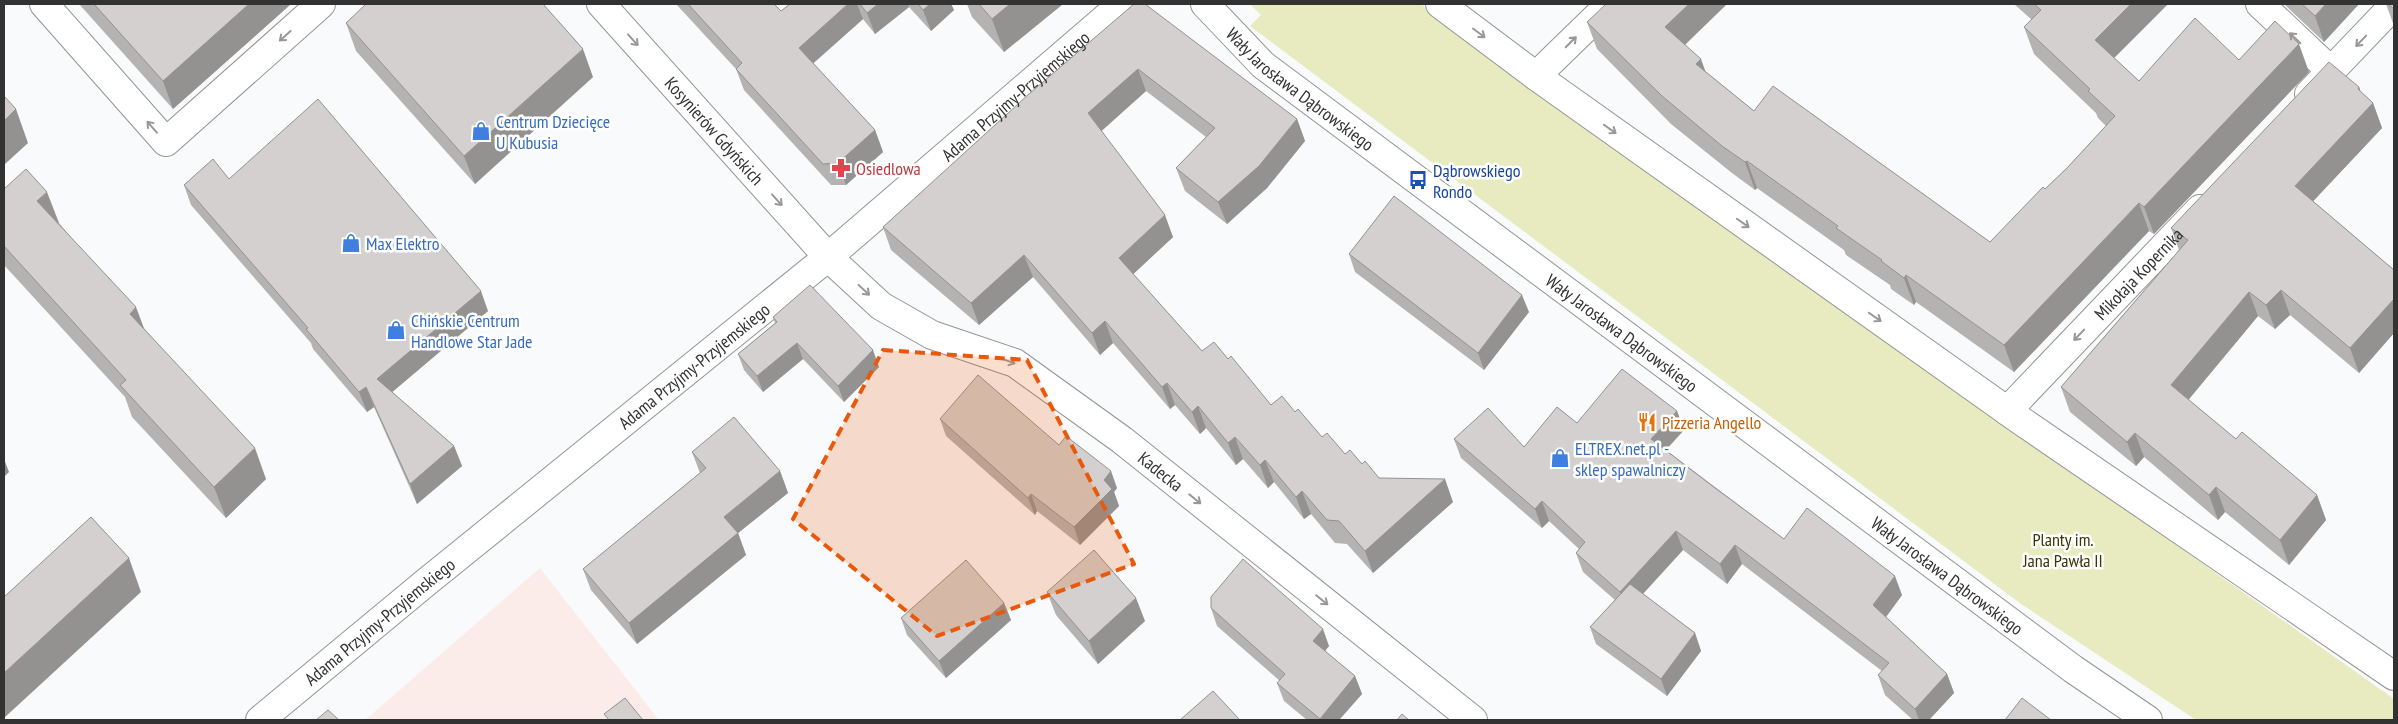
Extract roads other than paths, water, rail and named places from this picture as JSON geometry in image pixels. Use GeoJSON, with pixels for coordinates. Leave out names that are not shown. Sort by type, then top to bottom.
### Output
{"type":"FeatureCollection","features":[{"type":"Feature","properties":{"kind":"street"},"geometry":{"type":"LineString","coordinates":[[44,4],[166,142],[322,4]]}},
{"type":"Feature","properties":{"kind":"street","name":"Kosynierów Gdyńskich"},"geometry":{"type":"LineString","coordinates":[[601,4],[828,257]]}},
{"type":"Feature","properties":{"kind":"street","name":"Adama Przyjmy-Przyjemskiego"},"geometry":{"type":"LineString","coordinates":[[260,720],[424,584],[828,257],[1122,4]]}},
{"type":"Feature","properties":{"kind":"street","name":"Wały Jarosława Dąbrowskiego"},"geometry":{"type":"LineString","coordinates":[[1205,4],[1263,65],[2066,663],[2148,720]]}},
{"type":"Feature","properties":{"kind":"street"},"geometry":{"type":"LineString","coordinates":[[1440,4],[1536,76],[2007,411],[2394,676]]}},
{"type":"Feature","properties":{"kind":"street"},"geometry":{"type":"LineString","coordinates":[[1536,76],[1610,4]]}},
{"type":"Feature","properties":{"kind":"street"},"geometry":{"type":"LineString","coordinates":[[2260,4],[2330,71]]}},
{"type":"Feature","properties":{"kind":"street"},"geometry":{"type":"LineString","coordinates":[[2289,115],[2394,5]]}},
{"type":"Feature","properties":{"kind":"street","name":"Mikołaja Kopernika"},"geometry":{"type":"LineString","coordinates":[[2007,411],[2213,194]]}},
{"type":"Feature","properties":{"kind":"street","name":"Kadecka"},"geometry":{"type":"LineString","coordinates":[[828,257],[881,306],[932,335],[1015,363],[1122,440],[1473,720]]}},
{"type":"Feature","properties":{"kind":"place","name":"Centrum Dziecięce U Kubusia"},"geometry":{"type":"Point","coordinates":[481,131]}},
{"type":"Feature","properties":{"kind":"place","name":"Osiedlowa"},"geometry":{"type":"Point","coordinates":[841,168]}},
{"type":"Feature","properties":{"kind":"place","name":"Dąbrowskiego Rondo"},"geometry":{"type":"Point","coordinates":[1418,180]}},
{"type":"Feature","properties":{"kind":"place","name":"Max Elektro"},"geometry":{"type":"Point","coordinates":[351,243]}},
{"type":"Feature","properties":{"kind":"place","name":"Chińskie Centrum Handlowe Star Jade"},"geometry":{"type":"Point","coordinates":[396,330]}},
{"type":"Feature","properties":{"kind":"place","name":"Pizzeria Angello"},"geometry":{"type":"Point","coordinates":[1647,422]}},
{"type":"Feature","properties":{"kind":"place","name":"ELTREX.net.pl - sklep spawalniczy"},"geometry":{"type":"Point","coordinates":[1560,458]}},
{"type":"Feature","properties":{"kind":"park label","name":"Planty im. Jana Pawła II"},"geometry":{"type":"Point","coordinates":[2063,549]}}]}
